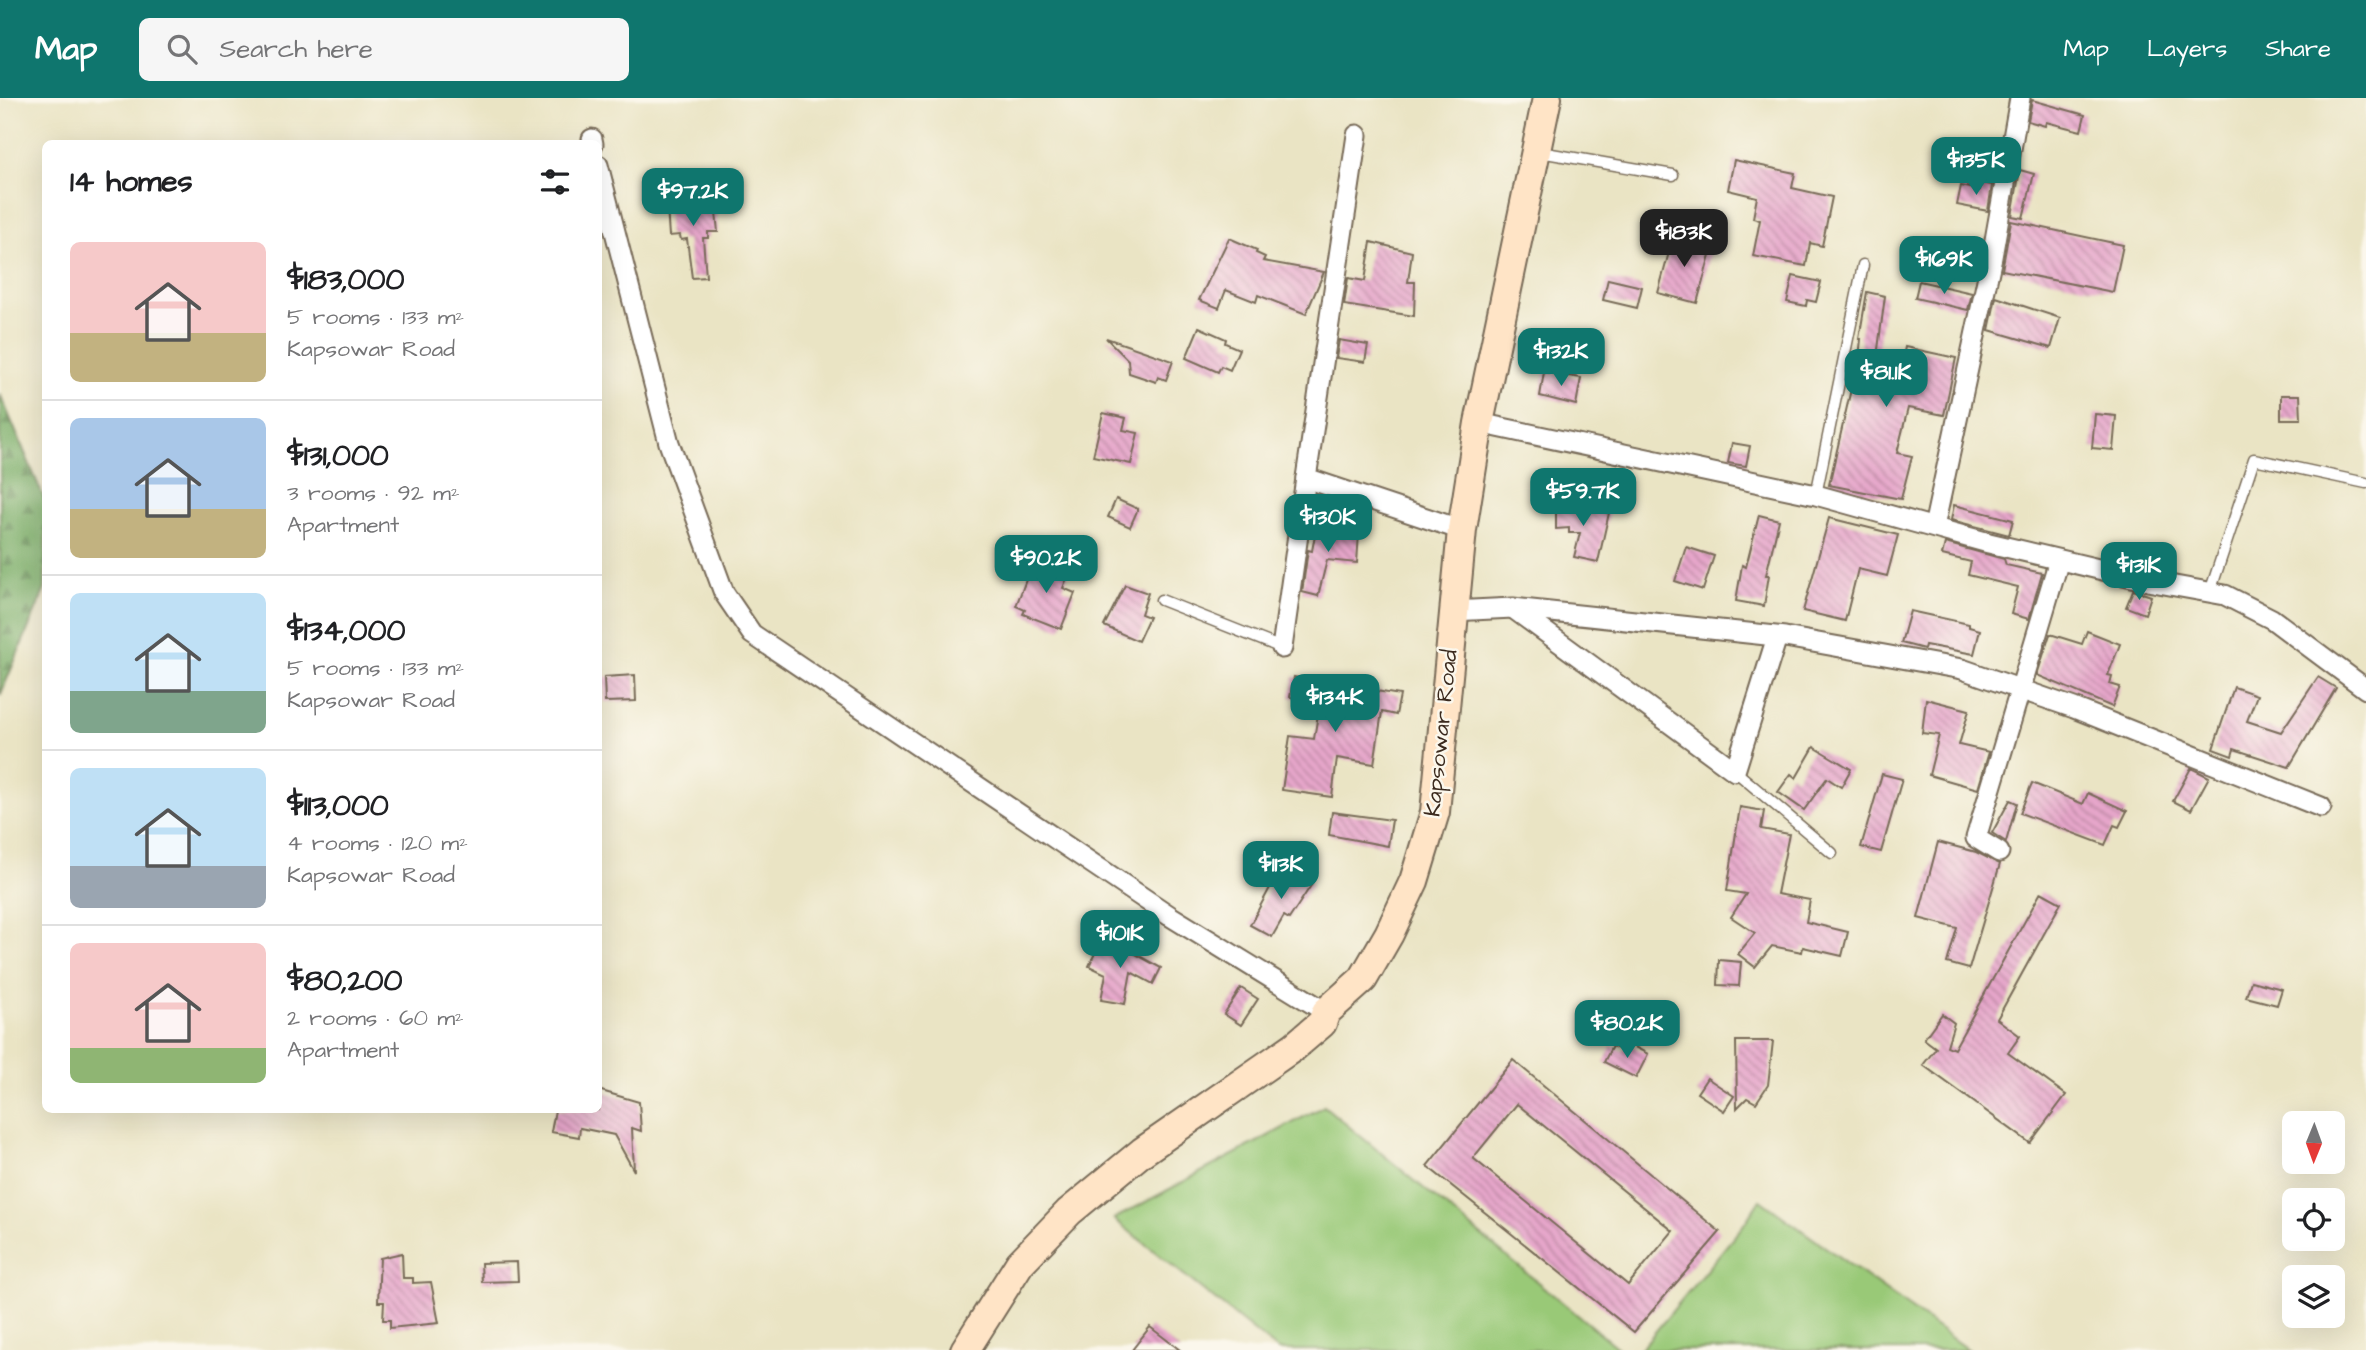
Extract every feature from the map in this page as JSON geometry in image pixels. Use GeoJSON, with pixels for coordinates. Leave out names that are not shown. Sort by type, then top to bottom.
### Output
{"type":"FeatureCollection","features":[{"type":"Feature","properties":{"kind":"main road","name":"Kapsowar Road"},"geometry":{"type":"LineString","coordinates":[[965,1350],[1020,1263],[1069,1212],[1142,1152],[1294,1046],[1322,1023],[1326,1012],[1363,979],[1390,934],[1414,881],[1435,812],[1449,687],[1452,611],[1462,530],[1479,423],[1546,98]]}},
{"type":"Feature","properties":{"kind":"street"},"geometry":{"type":"LineString","coordinates":[[1934,527],[1992,257],[2020,98]]}},
{"type":"Feature","properties":{"kind":"street"},"geometry":{"type":"LineString","coordinates":[[1282,648],[1357,135]]}},
{"type":"Feature","properties":{"kind":"street"},"geometry":{"type":"LineString","coordinates":[[602,181],[669,443],[724,593],[752,634],[1170,916],[1326,1012]]}},
{"type":"Feature","properties":{"kind":"street"},"geometry":{"type":"LineString","coordinates":[[1479,423],[1816,495],[2059,560],[2225,595],[2272,619],[2366,689]]}},
{"type":"Feature","properties":{"kind":"street"},"geometry":{"type":"LineString","coordinates":[[1306,478],[1462,530]]}},
{"type":"Feature","properties":{"kind":"street"},"geometry":{"type":"LineString","coordinates":[[1999,852],[1976,838],[2059,560]]}},
{"type":"Feature","properties":{"kind":"street"},"geometry":{"type":"LineString","coordinates":[[1513,608],[1735,771],[1777,637]]}},
{"type":"Feature","properties":{"kind":"street"},"geometry":{"type":"LineString","coordinates":[[1452,611],[1513,608],[1777,637],[1962,669],[2020,689],[2321,807]]}},
{"type":"Feature","properties":{"kind":"lane"},"geometry":{"type":"LineString","coordinates":[[1536,151],[1673,175]]}},
{"type":"Feature","properties":{"kind":"lane"},"geometry":{"type":"LineString","coordinates":[[1816,495],[1863,265]]}},
{"type":"Feature","properties":{"kind":"lane"},"geometry":{"type":"LineString","coordinates":[[2210,592],[2254,459],[2366,483]]}},
{"type":"Feature","properties":{"kind":"lane"},"geometry":{"type":"LineString","coordinates":[[1161,600],[1282,648]]}},
{"type":"Feature","properties":{"kind":"lane"},"geometry":{"type":"LineString","coordinates":[[1735,771],[1832,853]]}},
{"type":"Feature","properties":{"kind":"green space"},"geometry":{"type":"Polygon","coordinates":[[[0,394],[42,494],[42,596],[0,696],[0,394]]]}},
{"type":"Feature","properties":{"kind":"green space"},"geometry":{"type":"Polygon","coordinates":[[[1324,1106],[1620,1350],[1278,1350],[1114,1219],[1324,1106]]]}},
{"type":"Feature","properties":{"kind":"green space"},"geometry":{"type":"Polygon","coordinates":[[[1760,1200],[1968,1350],[1640,1350],[1742,1227],[1760,1200]]]}},
{"type":"Feature","properties":{"kind":"building"},"geometry":{"type":"Polygon","coordinates":[[[2032,100],[2085,115],[2081,131],[2046,122],[2045,126],[2028,121],[2032,100]]]}},
{"type":"Feature","properties":{"kind":"building"},"geometry":{"type":"Polygon","coordinates":[[[1734,160],[1795,173],[1792,188],[1832,197],[1822,246],[1810,243],[1806,266],[1753,256],[1760,220],[1753,218],[1757,197],[1728,190],[1734,160]]]}},
{"type":"Feature","properties":{"kind":"building"},"geometry":{"type":"Polygon","coordinates":[[[2020,170],[2034,174],[2023,218],[2012,216],[2020,170]]]}},
{"type":"Feature","properties":{"kind":"building"},"geometry":{"type":"Polygon","coordinates":[[[1981,183],[1992,185],[1988,211],[1957,205],[1961,186],[1980,190],[1981,183]]]}},
{"type":"Feature","properties":{"kind":"building"},"geometry":{"type":"Polygon","coordinates":[[[699,196],[700,201],[715,203],[718,232],[708,232],[708,238],[703,238],[706,277],[692,278],[687,239],[681,240],[680,235],[669,236],[667,207],[679,203],[678,197],[699,196]]]}},
{"type":"Feature","properties":{"kind":"building"},"geometry":{"type":"Polygon","coordinates":[[[2011,221],[2123,245],[2113,292],[2002,270],[2011,221]]]}},
{"type":"Feature","properties":{"kind":"building"},"geometry":{"type":"Polygon","coordinates":[[[1675,230],[1696,236],[1693,247],[1711,251],[1697,303],[1658,293],[1675,230]]]}},
{"type":"Feature","properties":{"kind":"building"},"geometry":{"type":"Polygon","coordinates":[[[1229,238],[1257,250],[1256,253],[1265,257],[1263,261],[1324,272],[1306,314],[1258,295],[1256,302],[1226,290],[1219,308],[1199,300],[1229,238]]]}},
{"type":"Feature","properties":{"kind":"building"},"geometry":{"type":"Polygon","coordinates":[[[1371,242],[1412,252],[1408,282],[1415,282],[1414,316],[1344,305],[1348,278],[1365,281],[1371,242]]]}},
{"type":"Feature","properties":{"kind":"building"},"geometry":{"type":"Polygon","coordinates":[[[1793,276],[1821,282],[1816,302],[1807,300],[1806,306],[1787,302],[1793,276]]]}},
{"type":"Feature","properties":{"kind":"building"},"geometry":{"type":"Polygon","coordinates":[[[1608,279],[1642,287],[1637,308],[1603,300],[1608,279]]]}},
{"type":"Feature","properties":{"kind":"building"},"geometry":{"type":"Polygon","coordinates":[[[1919,281],[1972,293],[1968,310],[1915,298],[1919,281]]]}},
{"type":"Feature","properties":{"kind":"building"},"geometry":{"type":"Polygon","coordinates":[[[1867,292],[1885,296],[1877,357],[1902,361],[1905,347],[1956,358],[1944,415],[1908,408],[1897,453],[1912,456],[1901,499],[1829,485],[1854,376],[1857,376],[1859,339],[1867,292]]]}},
{"type":"Feature","properties":{"kind":"building"},"geometry":{"type":"Polygon","coordinates":[[[1996,297],[2060,318],[2051,348],[1989,330],[1996,297]]]}},
{"type":"Feature","properties":{"kind":"building"},"geometry":{"type":"Polygon","coordinates":[[[1199,327],[1226,339],[1225,343],[1239,349],[1230,370],[1221,366],[1218,372],[1186,358],[1199,327]]]}},
{"type":"Feature","properties":{"kind":"building"},"geometry":{"type":"Polygon","coordinates":[[[1106,338],[1173,361],[1166,380],[1158,377],[1156,382],[1129,373],[1128,360],[1106,338]]]}},
{"type":"Feature","properties":{"kind":"building"},"geometry":{"type":"Polygon","coordinates":[[[1339,340],[1368,345],[1365,362],[1336,358],[1339,340]]]}},
{"type":"Feature","properties":{"kind":"building"},"geometry":{"type":"Polygon","coordinates":[[[1544,372],[1581,378],[1576,405],[1540,396],[1544,372]]]}},
{"type":"Feature","properties":{"kind":"building"},"geometry":{"type":"Polygon","coordinates":[[[2281,395],[2300,395],[2301,419],[2281,419],[2281,395]]]}},
{"type":"Feature","properties":{"kind":"building"},"geometry":{"type":"Polygon","coordinates":[[[1103,413],[1126,418],[1123,430],[1138,433],[1131,464],[1093,456],[1103,413]]]}},
{"type":"Feature","properties":{"kind":"building"},"geometry":{"type":"Polygon","coordinates":[[[2095,414],[2116,416],[2113,450],[2092,448],[2095,414]]]}},
{"type":"Feature","properties":{"kind":"building"},"geometry":{"type":"Polygon","coordinates":[[[1732,443],[1750,446],[1746,466],[1728,463],[1732,443]]]}},
{"type":"Feature","properties":{"kind":"building"},"geometry":{"type":"Polygon","coordinates":[[[1116,499],[1138,509],[1130,527],[1108,517],[1116,499]]]}},
{"type":"Feature","properties":{"kind":"building"},"geometry":{"type":"Polygon","coordinates":[[[1556,503],[1581,503],[1581,506],[1609,513],[1598,562],[1574,557],[1580,533],[1569,533],[1569,528],[1556,529],[1556,503]]]}},
{"type":"Feature","properties":{"kind":"building"},"geometry":{"type":"Polygon","coordinates":[[[1954,505],[2013,520],[2009,535],[1951,520],[1954,505]]]}},
{"type":"Feature","properties":{"kind":"building"},"geometry":{"type":"Polygon","coordinates":[[[1759,515],[1779,520],[1766,575],[1769,575],[1764,606],[1736,601],[1742,565],[1746,567],[1759,515]]]}},
{"type":"Feature","properties":{"kind":"building"},"geometry":{"type":"Polygon","coordinates":[[[1829,518],[1898,535],[1887,576],[1858,569],[1845,621],[1803,611],[1829,518]]]}},
{"type":"Feature","properties":{"kind":"building"},"geometry":{"type":"Polygon","coordinates":[[[1317,524],[1359,533],[1357,563],[1327,560],[1318,596],[1302,592],[1308,550],[1312,551],[1317,524]]]}},
{"type":"Feature","properties":{"kind":"building"},"geometry":{"type":"Polygon","coordinates":[[[1945,543],[2004,559],[2006,565],[2042,573],[2029,619],[2011,614],[2018,587],[1968,575],[1971,562],[1942,555],[1945,543]]]}},
{"type":"Feature","properties":{"kind":"building"},"geometry":{"type":"Polygon","coordinates":[[[1686,547],[1714,556],[1703,590],[1675,581],[1686,547]]]}},
{"type":"Feature","properties":{"kind":"building"},"geometry":{"type":"Polygon","coordinates":[[[1034,559],[1069,573],[1063,588],[1075,593],[1061,629],[1023,614],[1025,610],[1016,606],[1034,559]]]}},
{"type":"Feature","properties":{"kind":"building"},"geometry":{"type":"Polygon","coordinates":[[[1125,585],[1148,593],[1141,614],[1149,617],[1138,641],[1104,626],[1125,585]]]}},
{"type":"Feature","properties":{"kind":"building"},"geometry":{"type":"Polygon","coordinates":[[[2133,590],[2151,596],[2145,614],[2126,607],[2133,590]]]}},
{"type":"Feature","properties":{"kind":"building"},"geometry":{"type":"Polygon","coordinates":[[[1910,611],[1969,624],[1969,627],[1980,630],[1974,654],[1925,645],[1924,649],[1901,643],[1910,611]]]}},
{"type":"Feature","properties":{"kind":"building"},"geometry":{"type":"Polygon","coordinates":[[[2087,631],[2120,644],[2108,675],[2112,676],[2110,684],[2120,687],[2112,707],[2037,675],[2050,634],[2082,644],[2087,631]]]}},
{"type":"Feature","properties":{"kind":"building"},"geometry":{"type":"Polygon","coordinates":[[[635,675],[636,701],[605,702],[604,677],[635,675]]]}},
{"type":"Feature","properties":{"kind":"building"},"geometry":{"type":"Polygon","coordinates":[[[1294,677],[1400,695],[1396,715],[1382,712],[1374,764],[1337,758],[1332,797],[1282,790],[1290,736],[1314,739],[1320,702],[1290,697],[1294,677]]]}},
{"type":"Feature","properties":{"kind":"building"},"geometry":{"type":"Polygon","coordinates":[[[2318,677],[2336,688],[2289,767],[2234,749],[2232,756],[2213,749],[2234,687],[2257,695],[2247,721],[2281,732],[2318,677]]]}},
{"type":"Feature","properties":{"kind":"building"},"geometry":{"type":"Polygon","coordinates":[[[1926,699],[1969,710],[1959,745],[1989,752],[1978,789],[1929,775],[1939,735],[1922,733],[1926,699]]]}},
{"type":"Feature","properties":{"kind":"building"},"geometry":{"type":"Polygon","coordinates":[[[1814,747],[1851,769],[1841,787],[1827,778],[1804,810],[1778,792],[1791,774],[1796,778],[1814,747]]]}},
{"type":"Feature","properties":{"kind":"building"},"geometry":{"type":"Polygon","coordinates":[[[2191,768],[2209,777],[2191,810],[2173,801],[2191,768]]]}},
{"type":"Feature","properties":{"kind":"building"},"geometry":{"type":"Polygon","coordinates":[[[1882,774],[1902,779],[1881,852],[1861,847],[1882,774]]]}},
{"type":"Feature","properties":{"kind":"building"},"geometry":{"type":"Polygon","coordinates":[[[2032,783],[2083,804],[2088,793],[2127,811],[2119,827],[2114,825],[2105,845],[2020,813],[2032,783]]]}},
{"type":"Feature","properties":{"kind":"building"},"geometry":{"type":"Polygon","coordinates":[[[2010,800],[2017,803],[2006,842],[1992,833],[2010,800]]]}},
{"type":"Feature","properties":{"kind":"building"},"geometry":{"type":"Polygon","coordinates":[[[1740,807],[1764,811],[1761,829],[1789,834],[1777,894],[1810,900],[1806,922],[1848,932],[1842,956],[1803,947],[1802,952],[1772,946],[1755,967],[1738,954],[1755,933],[1731,917],[1746,894],[1727,891],[1740,807]]]}},
{"type":"Feature","properties":{"kind":"building"},"geometry":{"type":"Polygon","coordinates":[[[1332,812],[1392,820],[1388,846],[1329,835],[1332,812]]]}},
{"type":"Feature","properties":{"kind":"building"},"geometry":{"type":"Polygon","coordinates":[[[1938,842],[1976,852],[2000,864],[1969,969],[1947,963],[1957,928],[1918,918],[1938,842]]]}},
{"type":"Feature","properties":{"kind":"building"},"geometry":{"type":"Polygon","coordinates":[[[1289,865],[1312,884],[1289,919],[1284,916],[1272,937],[1250,925],[1272,884],[1289,865]]]}},
{"type":"Feature","properties":{"kind":"building"},"geometry":{"type":"Polygon","coordinates":[[[2041,892],[2061,903],[1997,1019],[2020,1036],[2008,1053],[2066,1095],[2030,1143],[1923,1065],[1936,1048],[1924,1039],[1942,1014],[1954,1023],[1947,1046],[1954,1049],[2041,892]]]}},
{"type":"Feature","properties":{"kind":"building"},"geometry":{"type":"Polygon","coordinates":[[[1103,936],[1161,968],[1153,984],[1131,972],[1125,1004],[1101,1000],[1106,974],[1089,966],[1103,936]]]}},
{"type":"Feature","properties":{"kind":"building"},"geometry":{"type":"Polygon","coordinates":[[[1719,960],[1741,962],[1739,986],[1718,985],[1719,960]]]}},
{"type":"Feature","properties":{"kind":"building"},"geometry":{"type":"Polygon","coordinates":[[[2251,981],[2282,989],[2277,1005],[2246,997],[2251,981]]]}},
{"type":"Feature","properties":{"kind":"building"},"geometry":{"type":"Polygon","coordinates":[[[1241,988],[1258,999],[1241,1025],[1224,1014],[1241,988]]]}},
{"type":"Feature","properties":{"kind":"building"},"geometry":{"type":"Polygon","coordinates":[[[1736,1041],[1773,1041],[1768,1085],[1756,1103],[1747,1098],[1737,1108],[1736,1041]]]}},
{"type":"Feature","properties":{"kind":"building"},"geometry":{"type":"Polygon","coordinates":[[[1627,1043],[1648,1054],[1636,1078],[1604,1062],[1612,1046],[1623,1051],[1627,1043]]]}},
{"type":"Feature","properties":{"kind":"building"},"geometry":{"type":"Polygon","coordinates":[[[1513,1060],[1720,1232],[1634,1332],[1427,1166],[1513,1060]],[[1517,1104],[1473,1158],[1628,1285],[1673,1231],[1517,1104]]]}},
{"type":"Feature","properties":{"kind":"building"},"geometry":{"type":"Polygon","coordinates":[[[1707,1078],[1734,1096],[1724,1111],[1697,1093],[1707,1078]]]}},
{"type":"Feature","properties":{"kind":"building"},"geometry":{"type":"Polygon","coordinates":[[[602,1091],[639,1102],[641,1131],[632,1128],[634,1171],[614,1135],[580,1128],[579,1137],[551,1132],[554,1113],[602,1113],[602,1091]]]}},
{"type":"Feature","properties":{"kind":"building"},"geometry":{"type":"Polygon","coordinates":[[[402,1253],[403,1278],[413,1278],[413,1283],[431,1282],[439,1323],[390,1328],[390,1320],[383,1320],[384,1302],[378,1302],[380,1258],[402,1253]]]}},
{"type":"Feature","properties":{"kind":"building"},"geometry":{"type":"Polygon","coordinates":[[[517,1262],[518,1281],[482,1282],[481,1263],[517,1262]]]}},
{"type":"Feature","properties":{"kind":"building"},"geometry":{"type":"Polygon","coordinates":[[[1150,1327],[1180,1350],[1132,1350],[1150,1327]]]}}]}
